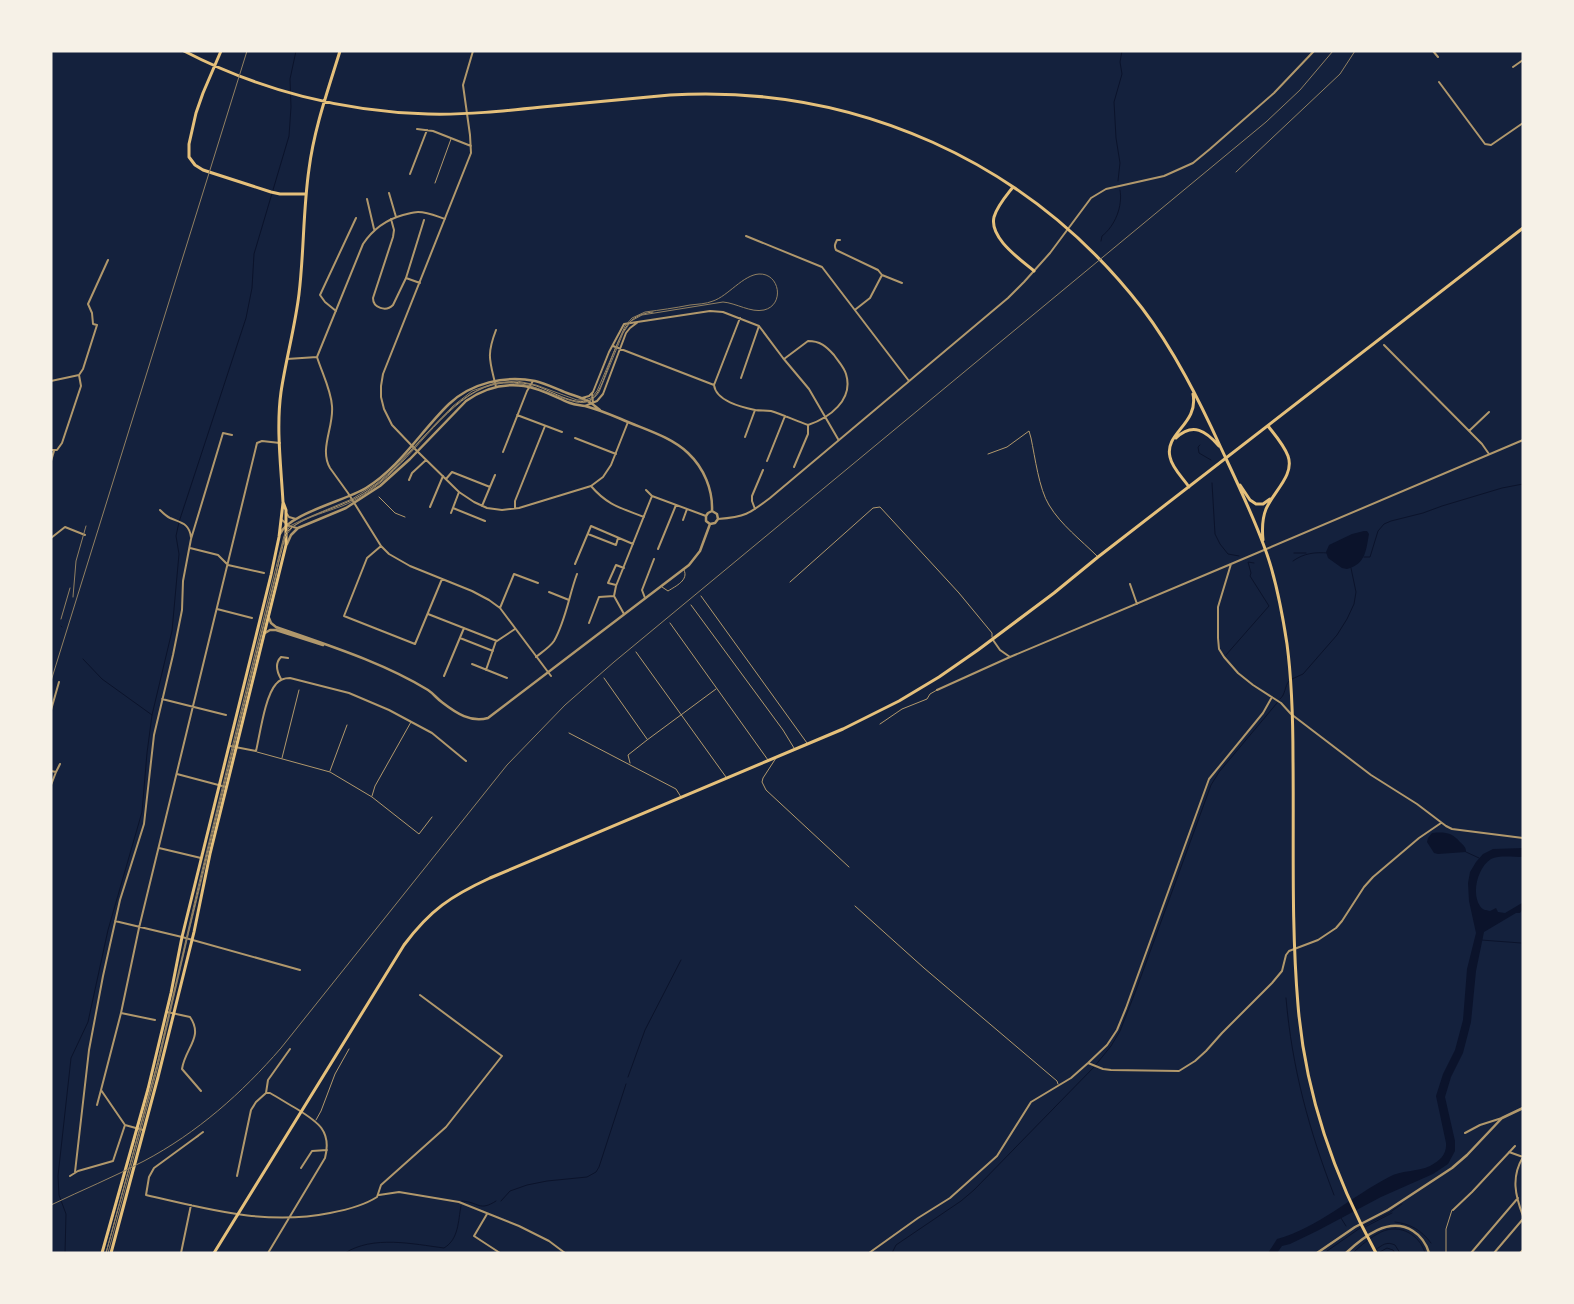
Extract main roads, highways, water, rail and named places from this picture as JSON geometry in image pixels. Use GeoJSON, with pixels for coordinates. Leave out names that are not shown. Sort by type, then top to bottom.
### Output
{"type":"FeatureCollection","features":[{"type":"Feature","properties":{"kind":"main road"},"geometry":{"type":"LineString","coordinates":[[184,51],[241,76],[294,94],[336,104],[386,112],[471,114],[670,95],[699,94],[742,94],[786,98],[851,112],[915,133],[960,155],[1012,187],[1056,220],[1106,267],[1157,329],[1188,382],[1237,481],[1262,538],[1272,571],[1282,612],[1290,673],[1293,728],[1296,956],[1301,1030],[1311,1086],[1332,1159],[1350,1202],[1376,1253]]}},
{"type":"Feature","properties":{"kind":"main road"},"geometry":{"type":"LineString","coordinates":[[221,51],[198,106],[188,144],[189,157],[199,168],[264,190],[280,194],[306,194]]}},
{"type":"Feature","properties":{"kind":"main road"},"geometry":{"type":"LineString","coordinates":[[111,1253],[170,1013],[192,940],[207,854],[263,631],[283,502],[280,443],[281,393],[299,293],[309,169],[314,138],[340,51]]}},
{"type":"Feature","properties":{"kind":"main road"},"geometry":{"type":"LineString","coordinates":[[1012,187],[995,214],[994,227],[996,234],[1004,245],[1034,271]]}},
{"type":"Feature","properties":{"kind":"main road"},"geometry":{"type":"LineString","coordinates":[[214,1253],[300,1111],[404,946],[424,921],[447,900],[490,878],[808,743],[876,713],[915,693],[993,640],[1523,228]]}},
{"type":"Feature","properties":{"kind":"main road"},"geometry":{"type":"LineString","coordinates":[[1188,382],[1193,396],[1192,412],[1170,445],[1170,457],[1172,463],[1189,487]]}},
{"type":"Feature","properties":{"kind":"main road"},"geometry":{"type":"LineString","coordinates":[[1262,538],[1264,516],[1287,474],[1289,461],[1285,450],[1268,426]]}},
{"type":"Feature","properties":{"kind":"main road"},"geometry":{"type":"LineString","coordinates":[[1170,445],[1179,435],[1192,430],[1201,431],[1217,441]]}},
{"type":"Feature","properties":{"kind":"main road"},"geometry":{"type":"LineString","coordinates":[[1237,481],[1250,500],[1256,504],[1263,504],[1274,495]]}},
{"type":"Feature","properties":{"kind":"main road"},"geometry":{"type":"LineString","coordinates":[[102,1253],[140,1130],[170,1013],[182,937],[202,859],[207,854],[233,746],[286,545],[286,512],[283,502]]}},
{"type":"Feature","properties":{"kind":"water"},"geometry":{"type":"Polygon","coordinates":[[[1367,531],[1369,534],[1367,546],[1362,560],[1358,564],[1347,569],[1342,568],[1328,558],[1326,552],[1329,545],[1352,534],[1367,531]]]}},
{"type":"Feature","properties":{"kind":"water"},"geometry":{"type":"Polygon","coordinates":[[[1432,833],[1451,834],[1464,846],[1466,852],[1434,853],[1427,842],[1432,833]]]}},
{"type":"Feature","properties":{"kind":"water"},"geometry":{"type":"Polygon","coordinates":[[[1523,848],[1523,857],[1491,859],[1479,874],[1477,881],[1477,901],[1483,909],[1490,911],[1496,908],[1498,912],[1505,913],[1522,903],[1523,909],[1520,913],[1516,913],[1484,932],[1476,971],[1471,1022],[1463,1053],[1451,1077],[1445,1097],[1455,1141],[1455,1151],[1448,1164],[1433,1174],[1381,1197],[1290,1244],[1282,1246],[1277,1253],[1268,1253],[1277,1239],[1321,1220],[1394,1175],[1430,1166],[1437,1162],[1444,1154],[1446,1143],[1436,1096],[1443,1074],[1455,1050],[1463,1020],[1467,969],[1476,933],[1469,901],[1468,883],[1470,872],[1483,854],[1493,849],[1523,848]]]}},
{"type":"Feature","properties":{"kind":"waterway"},"geometry":{"type":"LineString","coordinates":[[65,1253],[66,1214],[59,1195],[58,1176],[71,1058],[88,1022],[108,930],[142,812],[152,715],[172,631],[179,554],[176,536],[246,318],[252,288],[254,254],[289,136],[290,79],[296,51]]}},
{"type":"Feature","properties":{"kind":"waterway"},"geometry":{"type":"LineString","coordinates":[[1118,181],[1120,163],[1116,138],[1114,102],[1122,74],[1120,62],[1122,51]]}},
{"type":"Feature","properties":{"kind":"waterway"},"geometry":{"type":"LineString","coordinates":[[1101,241],[1102,236],[1111,227],[1117,215],[1121,196],[1120,190]]}},
{"type":"Feature","properties":{"kind":"waterway"},"geometry":{"type":"LineString","coordinates":[[1200,445],[1198,447],[1199,453],[1211,460]]}},
{"type":"Feature","properties":{"kind":"waterway"},"geometry":{"type":"LineString","coordinates":[[1212,483],[1215,534],[1228,554],[1239,556]]}},
{"type":"Feature","properties":{"kind":"waterway"},"geometry":{"type":"LineString","coordinates":[[1364,557],[1370,557],[1378,531],[1384,524],[1502,488],[1523,484]]}},
{"type":"Feature","properties":{"kind":"waterway"},"geometry":{"type":"LineString","coordinates":[[1294,553],[1306,553]]}},
{"type":"Feature","properties":{"kind":"waterway"},"geometry":{"type":"LineString","coordinates":[[1293,561],[1301,556],[1328,553]]}},
{"type":"Feature","properties":{"kind":"waterway"},"geometry":{"type":"LineString","coordinates":[[1226,655],[1269,606],[1250,576],[1248,562],[1254,563]]}},
{"type":"Feature","properties":{"kind":"waterway"},"geometry":{"type":"LineString","coordinates":[[1292,679],[1303,674],[1337,635],[1347,619],[1354,604],[1356,592],[1351,568]]}},
{"type":"Feature","properties":{"kind":"waterway"},"geometry":{"type":"LineString","coordinates":[[83,659],[102,679],[152,715]]}},
{"type":"Feature","properties":{"kind":"waterway"},"geometry":{"type":"LineString","coordinates":[[1280,699],[1289,681]]}},
{"type":"Feature","properties":{"kind":"waterway"},"geometry":{"type":"LineString","coordinates":[[892,1253],[896,1245],[974,1190],[1094,1067],[1111,1046],[1120,1031],[1136,990],[1211,785],[1219,772],[1277,703]]}},
{"type":"Feature","properties":{"kind":"waterway"},"geometry":{"type":"LineString","coordinates":[[1466,852],[1479,858]]}},
{"type":"Feature","properties":{"kind":"waterway"},"geometry":{"type":"LineString","coordinates":[[1481,940],[1521,943]]}},
{"type":"Feature","properties":{"kind":"waterway"},"geometry":{"type":"LineString","coordinates":[[628,1077],[645,1030],[681,960]]}},
{"type":"Feature","properties":{"kind":"waterway"},"geometry":{"type":"LineString","coordinates":[[1286,998],[1297,1074],[1309,1123],[1334,1195]]}},
{"type":"Feature","properties":{"kind":"waterway"},"geometry":{"type":"LineString","coordinates":[[501,1201],[510,1191],[527,1185],[587,1177],[596,1172],[626,1084]]}},
{"type":"Feature","properties":{"kind":"waterway"},"geometry":{"type":"LineString","coordinates":[[462,1201],[482,1206],[496,1201]]}},
{"type":"Feature","properties":{"kind":"waterway"},"geometry":{"type":"LineString","coordinates":[[1327,1251],[1363,1226],[1402,1204]]}},
{"type":"Feature","properties":{"kind":"waterway"},"geometry":{"type":"LineString","coordinates":[[345,1253],[356,1247],[380,1242],[444,1248],[453,1240],[461,1206]]}},
{"type":"Feature","properties":{"kind":"waterway"},"geometry":{"type":"LineString","coordinates":[[1365,1227],[1392,1213]]}},
{"type":"Feature","properties":{"kind":"waterway"},"geometry":{"type":"LineString","coordinates":[[1341,1218],[1346,1226]]}},
{"type":"Feature","properties":{"kind":"waterway"},"geometry":{"type":"LineString","coordinates":[[1395,1222],[1415,1228],[1431,1243]]}},
{"type":"Feature","properties":{"kind":"waterway"},"geometry":{"type":"LineString","coordinates":[[1353,1253],[1377,1234],[1395,1229],[1408,1232],[1414,1236],[1425,1253]]}},
{"type":"Feature","properties":{"kind":"waterway"},"geometry":{"type":"LineString","coordinates":[[1375,1250],[1389,1243],[1395,1245],[1400,1253]]}},
{"type":"Feature","properties":{"kind":"waterway"},"geometry":{"type":"LineString","coordinates":[[1378,1253],[1387,1248],[1395,1253]]}},
{"type":"Feature","properties":{"kind":"tram line"},"geometry":{"type":"LineString","coordinates":[[106,1253],[156,1069],[274,575],[284,536],[290,526],[352,499],[376,484],[390,472],[453,406],[472,391],[495,383],[517,381],[536,385],[577,400],[591,398],[597,391],[625,326],[632,318],[645,312],[710,302],[724,295],[753,275],[766,275],[772,278],[777,290],[777,296],[771,307],[764,310],[759,311],[723,302],[642,315],[631,321],[623,333],[599,392],[589,401],[583,403],[576,402],[515,383],[492,385],[477,391],[447,413],[394,471],[372,489],[347,504],[295,525],[287,534],[284,539],[280,551],[276,576],[157,1070],[108,1253]]}},
{"type":"Feature","properties":{"kind":"railway"},"geometry":{"type":"LineString","coordinates":[[51,681],[247,51]]}},
{"type":"Feature","properties":{"kind":"railway"},"geometry":{"type":"LineString","coordinates":[[51,1205],[121,1173],[164,1150],[218,1111],[251,1081],[281,1048],[507,765],[565,705],[614,662],[1266,122],[1300,90],[1333,51]]}},
{"type":"Feature","properties":{"kind":"railway"},"geometry":{"type":"LineString","coordinates":[[1236,172],[1340,74],[1355,51]]}},
{"type":"Feature","properties":{"kind":"railway"},"geometry":{"type":"LineString","coordinates":[[73,597],[76,561],[86,526]]}},
{"type":"Feature","properties":{"kind":"railway"},"geometry":{"type":"LineString","coordinates":[[61,619],[70,588]]}}]}
